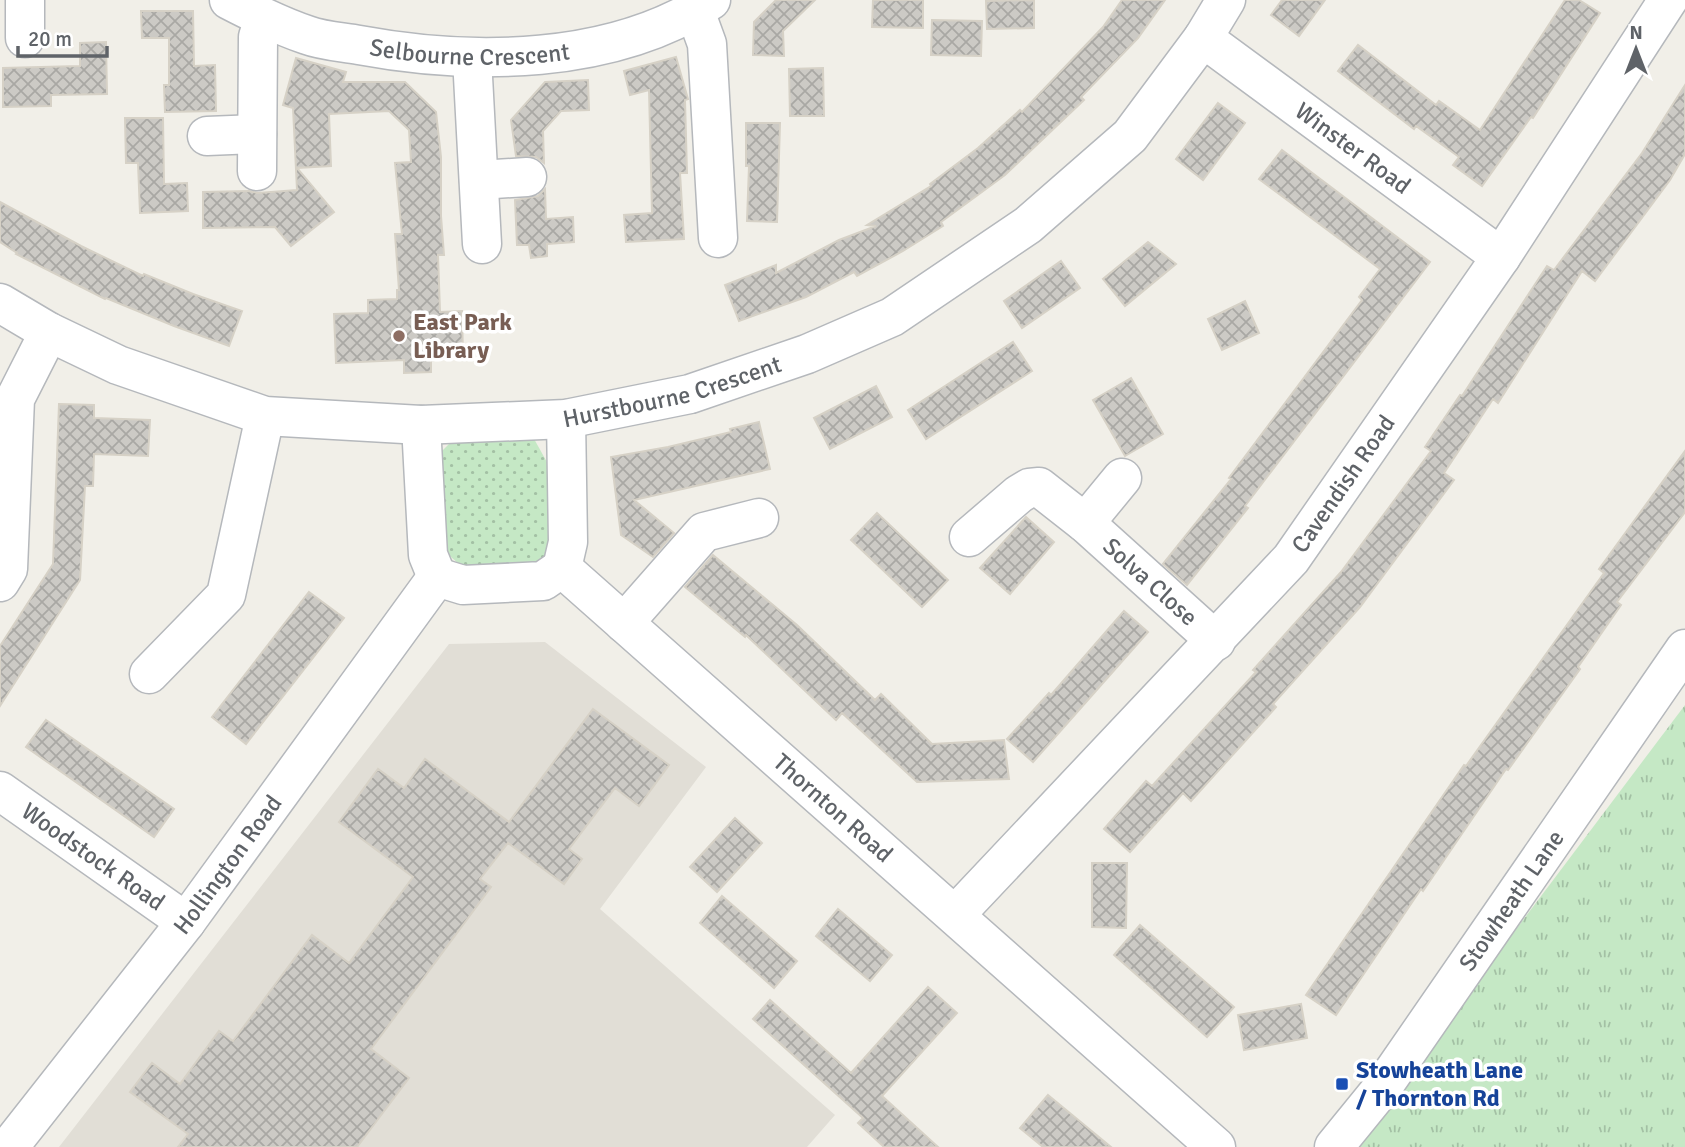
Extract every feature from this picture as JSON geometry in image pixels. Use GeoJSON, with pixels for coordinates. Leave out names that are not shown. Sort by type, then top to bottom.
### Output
{"type":"FeatureCollection","features":[{"type":"Feature","properties":{"kind":"street"},"geometry":{"type":"LineString","coordinates":[[25,0],[25,38]]}},
{"type":"Feature","properties":{"kind":"street","name":"Selbourne Crescent"},"geometry":{"type":"LineString","coordinates":[[229,0],[309,36],[389,51],[472,58],[570,52],[640,34],[703,5]]}},
{"type":"Feature","properties":{"kind":"street","name":"Hurstbourne Crescent"},"geometry":{"type":"LineString","coordinates":[[0,303],[49,332],[118,365],[265,416],[421,425],[566,419],[690,394],[807,355],[892,317],[1028,225],[1130,136],[1203,38],[1226,0]]}},
{"type":"Feature","properties":{"kind":"street","name":"Cavendish Road"},"geometry":{"type":"LineString","coordinates":[[955,915],[1291,559],[1501,257],[1668,0]]}},
{"type":"Feature","properties":{"kind":"street"},"geometry":{"type":"LineString","coordinates":[[703,5],[718,238]]}},
{"type":"Feature","properties":{"kind":"street"},"geometry":{"type":"LineString","coordinates":[[207,136],[257,153],[258,37],[264,18]]}},
{"type":"Feature","properties":{"kind":"street","name":"Winster Road"},"geometry":{"type":"LineString","coordinates":[[1203,38],[1501,257]]}},
{"type":"Feature","properties":{"kind":"street"},"geometry":{"type":"LineString","coordinates":[[472,58],[482,244]]}},
{"type":"Feature","properties":{"kind":"street"},"geometry":{"type":"LineString","coordinates":[[479,180],[527,177]]}},
{"type":"Feature","properties":{"kind":"street"},"geometry":{"type":"LineString","coordinates":[[0,582],[8,569],[15,399],[49,332]]}},
{"type":"Feature","properties":{"kind":"street"},"geometry":{"type":"LineString","coordinates":[[149,674],[226,594],[265,416]]}},
{"type":"Feature","properties":{"kind":"street"},"geometry":{"type":"LineString","coordinates":[[421,425],[428,555],[437,577],[463,584],[543,581],[562,568],[568,542],[566,419]]}},
{"type":"Feature","properties":{"kind":"street","name":"Solva Close"},"geometry":{"type":"LineString","coordinates":[[1085,523],[1122,478]]}},
{"type":"Feature","properties":{"kind":"street","name":"Solva Close"},"geometry":{"type":"LineString","coordinates":[[969,537],[1019,494],[1029,488],[1040,487],[1085,523],[1216,641]]}},
{"type":"Feature","properties":{"kind":"street"},"geometry":{"type":"LineString","coordinates":[[624,623],[704,532],[759,518]]}},
{"type":"Feature","properties":{"kind":"street","name":"Thornton Road"},"geometry":{"type":"LineString","coordinates":[[562,568],[1216,1147]]}},
{"type":"Feature","properties":{"kind":"street","name":"Hollington Road"},"geometry":{"type":"LineString","coordinates":[[9,1147],[186,922],[437,577]]}},
{"type":"Feature","properties":{"kind":"street","name":"Stowheath Lane"},"geometry":{"type":"LineString","coordinates":[[1334,1147],[1382,1088],[1685,649]]}},
{"type":"Feature","properties":{"kind":"street","name":"Woodstock Road"},"geometry":{"type":"LineString","coordinates":[[0,791],[186,922]]}},
{"type":"Feature","properties":{"kind":"shaded area"},"geometry":{"type":"Polygon","coordinates":[[[545,642],[706,767],[600,909],[835,1115],[807,1147],[59,1147],[449,644],[545,642]]]}},
{"type":"Feature","properties":{"kind":"green space"},"geometry":{"type":"Polygon","coordinates":[[[533,437],[548,464],[550,556],[533,569],[491,573],[459,564],[443,550],[437,456],[454,439],[533,437]]]}},
{"type":"Feature","properties":{"kind":"green space"},"geometry":{"type":"Polygon","coordinates":[[[1685,705],[1685,1147],[1359,1147],[1505,944],[1685,705]]]}},
{"type":"Feature","properties":{"kind":"building"},"geometry":{"type":"Polygon","coordinates":[[[776,0],[815,0],[783,31],[784,56],[753,55],[754,22],[776,0]]]}},
{"type":"Feature","properties":{"kind":"building"},"geometry":{"type":"Polygon","coordinates":[[[873,0],[923,0],[923,28],[872,27],[873,0]]]}},
{"type":"Feature","properties":{"kind":"building"},"geometry":{"type":"Polygon","coordinates":[[[1034,0],[1034,28],[987,29],[986,1],[1034,0]]]}},
{"type":"Feature","properties":{"kind":"building"},"geometry":{"type":"Polygon","coordinates":[[[1122,0],[1165,0],[1138,38],[1081,97],[1084,100],[1005,175],[941,222],[943,226],[903,251],[857,276],[854,272],[806,297],[739,321],[725,285],[776,265],[776,273],[839,240],[876,226],[867,225],[931,186],[930,184],[978,148],[1020,110],[1022,112],[1103,27],[1122,0]]]}},
{"type":"Feature","properties":{"kind":"building"},"geometry":{"type":"Polygon","coordinates":[[[1282,0],[1325,0],[1299,36],[1271,15],[1282,0]]]}},
{"type":"Feature","properties":{"kind":"building"},"geometry":{"type":"Polygon","coordinates":[[[1565,0],[1579,0],[1600,13],[1533,118],[1531,117],[1482,186],[1453,165],[1459,157],[1416,126],[1414,129],[1338,71],[1358,45],[1436,105],[1439,101],[1480,130],[1565,0]]]}},
{"type":"Feature","properties":{"kind":"building"},"geometry":{"type":"Polygon","coordinates":[[[141,11],[193,11],[194,66],[215,65],[216,111],[165,112],[164,85],[169,85],[169,38],[142,38],[141,11]]]}},
{"type":"Feature","properties":{"kind":"building"},"geometry":{"type":"Polygon","coordinates":[[[932,20],[982,21],[981,56],[931,55],[932,20]]]}},
{"type":"Feature","properties":{"kind":"building"},"geometry":{"type":"Polygon","coordinates":[[[106,42],[107,94],[51,95],[51,106],[3,107],[3,68],[80,66],[80,43],[106,42]]]}},
{"type":"Feature","properties":{"kind":"building"},"geometry":{"type":"Polygon","coordinates":[[[676,57],[688,99],[685,100],[687,173],[680,173],[684,239],[626,242],[624,215],[652,213],[649,90],[630,95],[624,71],[676,57]]]}},
{"type":"Feature","properties":{"kind":"building"},"geometry":{"type":"Polygon","coordinates":[[[296,58],[346,72],[343,82],[405,82],[436,112],[441,157],[444,255],[438,255],[440,312],[462,311],[463,357],[431,358],[431,372],[404,373],[404,360],[336,363],[334,314],[368,313],[368,300],[397,299],[399,290],[395,234],[402,234],[395,163],[411,162],[409,130],[389,111],[329,114],[331,166],[297,168],[334,212],[291,246],[275,227],[203,228],[203,192],[258,193],[297,190],[293,108],[283,105],[296,58]]]}},
{"type":"Feature","properties":{"kind":"building"},"geometry":{"type":"Polygon","coordinates":[[[823,68],[824,116],[790,116],[789,69],[823,68]]]}},
{"type":"Feature","properties":{"kind":"building"},"geometry":{"type":"Polygon","coordinates":[[[588,80],[589,110],[561,111],[543,131],[544,163],[536,157],[516,156],[511,120],[545,82],[588,80]]]}},
{"type":"Feature","properties":{"kind":"building"},"geometry":{"type":"Polygon","coordinates":[[[1685,85],[1685,154],[1670,180],[1595,281],[1582,271],[1498,403],[1493,399],[1444,473],[1454,480],[1360,607],[1273,704],[1276,707],[1191,801],[1183,793],[1130,852],[1104,829],[1146,781],[1152,786],[1256,672],[1253,670],[1341,572],[1431,451],[1425,447],[1460,395],[1462,396],[1547,266],[1554,270],[1642,153],[1685,85]]]}},
{"type":"Feature","properties":{"kind":"building"},"geometry":{"type":"Polygon","coordinates":[[[1218,103],[1245,123],[1203,180],[1176,159],[1218,103]]]}},
{"type":"Feature","properties":{"kind":"building"},"geometry":{"type":"Polygon","coordinates":[[[125,118],[163,118],[164,184],[187,183],[188,211],[140,213],[138,163],[126,163],[125,118]]]}},
{"type":"Feature","properties":{"kind":"building"},"geometry":{"type":"Polygon","coordinates":[[[746,123],[780,123],[777,222],[747,221],[749,166],[746,166],[746,123]]]}},
{"type":"Feature","properties":{"kind":"building"},"geometry":{"type":"Polygon","coordinates":[[[1282,150],[1430,262],[1245,506],[1248,508],[1187,585],[1163,564],[1231,479],[1229,478],[1362,300],[1359,297],[1380,269],[1259,179],[1282,150]]]}},
{"type":"Feature","properties":{"kind":"building"},"geometry":{"type":"Polygon","coordinates":[[[545,189],[546,219],[573,217],[574,242],[547,244],[547,256],[531,258],[529,245],[517,245],[515,200],[538,196],[545,189]]]}},
{"type":"Feature","properties":{"kind":"building"},"geometry":{"type":"Polygon","coordinates":[[[0,202],[143,276],[144,274],[242,311],[229,346],[105,299],[16,254],[0,242],[0,202]]]}},
{"type":"Feature","properties":{"kind":"building"},"geometry":{"type":"Polygon","coordinates":[[[1148,242],[1176,264],[1125,306],[1103,279],[1148,242]]]}},
{"type":"Feature","properties":{"kind":"building"},"geometry":{"type":"Polygon","coordinates":[[[1061,261],[1080,288],[1022,328],[1004,301],[1061,261]]]}},
{"type":"Feature","properties":{"kind":"building"},"geometry":{"type":"Polygon","coordinates":[[[1245,301],[1259,333],[1222,350],[1208,319],[1245,301]]]}},
{"type":"Feature","properties":{"kind":"building"},"geometry":{"type":"Polygon","coordinates":[[[1013,342],[1032,371],[926,439],[908,410],[1013,342]]]}},
{"type":"Feature","properties":{"kind":"building"},"geometry":{"type":"Polygon","coordinates":[[[1131,378],[1163,434],[1125,456],[1093,400],[1131,378]]]}},
{"type":"Feature","properties":{"kind":"building"},"geometry":{"type":"Polygon","coordinates":[[[876,386],[892,417],[830,449],[814,418],[876,386]]]}},
{"type":"Feature","properties":{"kind":"building"},"geometry":{"type":"Polygon","coordinates":[[[59,404],[94,405],[94,418],[150,420],[148,456],[94,454],[93,486],[85,486],[80,580],[0,706],[0,646],[53,564],[59,404]]]}},
{"type":"Feature","properties":{"kind":"building"},"geometry":{"type":"Polygon","coordinates":[[[759,422],[770,469],[634,500],[674,533],[653,557],[621,535],[611,457],[668,447],[731,432],[730,429],[759,422]]]}},
{"type":"Feature","properties":{"kind":"building"},"geometry":{"type":"Polygon","coordinates":[[[1685,451],[1685,512],[1617,602],[1621,605],[1578,667],[1580,669],[1508,770],[1506,769],[1423,891],[1421,889],[1336,1015],[1306,995],[1464,765],[1466,766],[1604,573],[1599,569],[1685,451]]]}},
{"type":"Feature","properties":{"kind":"building"},"geometry":{"type":"Polygon","coordinates":[[[877,513],[948,580],[922,607],[851,540],[877,513]]]}},
{"type":"Feature","properties":{"kind":"building"},"geometry":{"type":"Polygon","coordinates":[[[1026,517],[1054,542],[1010,594],[980,568],[1026,517]]]}},
{"type":"Feature","properties":{"kind":"building"},"geometry":{"type":"Polygon","coordinates":[[[713,555],[797,625],[875,700],[881,694],[932,744],[1004,740],[1009,779],[917,782],[842,713],[836,720],[746,635],[745,637],[685,587],[713,555]]]}},
{"type":"Feature","properties":{"kind":"building"},"geometry":{"type":"Polygon","coordinates":[[[309,592],[344,618],[246,744],[212,717],[309,592]]]}},
{"type":"Feature","properties":{"kind":"building"},"geometry":{"type":"Polygon","coordinates":[[[1124,611],[1148,632],[1033,762],[1007,739],[1049,693],[1051,695],[1124,611]]]}},
{"type":"Feature","properties":{"kind":"building"},"geometry":{"type":"Polygon","coordinates":[[[593,709],[669,765],[639,806],[615,788],[569,849],[582,859],[564,884],[508,843],[480,879],[491,887],[371,1049],[409,1078],[357,1147],[178,1147],[188,1134],[130,1092],[152,1063],[180,1084],[219,1031],[233,1041],[312,935],[349,963],[413,877],[339,822],[378,769],[404,788],[425,759],[509,822],[593,709]]]}},
{"type":"Feature","properties":{"kind":"building"},"geometry":{"type":"Polygon","coordinates":[[[46,720],[174,809],[154,837],[26,747],[46,720]]]}},
{"type":"Feature","properties":{"kind":"building"},"geometry":{"type":"Polygon","coordinates":[[[735,818],[762,843],[717,892],[690,867],[735,818]]]}},
{"type":"Feature","properties":{"kind":"building"},"geometry":{"type":"Polygon","coordinates":[[[1092,863],[1127,863],[1126,928],[1092,927],[1092,863]]]}},
{"type":"Feature","properties":{"kind":"building"},"geometry":{"type":"Polygon","coordinates":[[[722,896],[797,961],[774,988],[700,923],[722,896]]]}},
{"type":"Feature","properties":{"kind":"building"},"geometry":{"type":"Polygon","coordinates":[[[838,909],[892,955],[870,981],[816,936],[838,909]]]}},
{"type":"Feature","properties":{"kind":"building"},"geometry":{"type":"Polygon","coordinates":[[[1140,925],[1234,1007],[1207,1037],[1114,955],[1140,925]]]}},
{"type":"Feature","properties":{"kind":"building"},"geometry":{"type":"Polygon","coordinates":[[[928,987],[957,1013],[882,1096],[938,1147],[884,1147],[858,1123],[863,1118],[753,1019],[770,1000],[851,1073],[928,987]]]}},
{"type":"Feature","properties":{"kind":"building"},"geometry":{"type":"Polygon","coordinates":[[[1301,1004],[1307,1038],[1244,1050],[1238,1015],[1301,1004]]]}},
{"type":"Feature","properties":{"kind":"building"},"geometry":{"type":"Polygon","coordinates":[[[1048,1095],[1111,1147],[1043,1147],[1020,1128],[1048,1095]]]}},
{"type":"Feature","properties":{"kind":"place","name":"East Park Library"},"geometry":{"type":"Point","coordinates":[399,336]}},
{"type":"Feature","properties":{"kind":"place","name":"Stowheath Lane / Thornton Rd"},"geometry":{"type":"Point","coordinates":[1342,1084]}}]}
